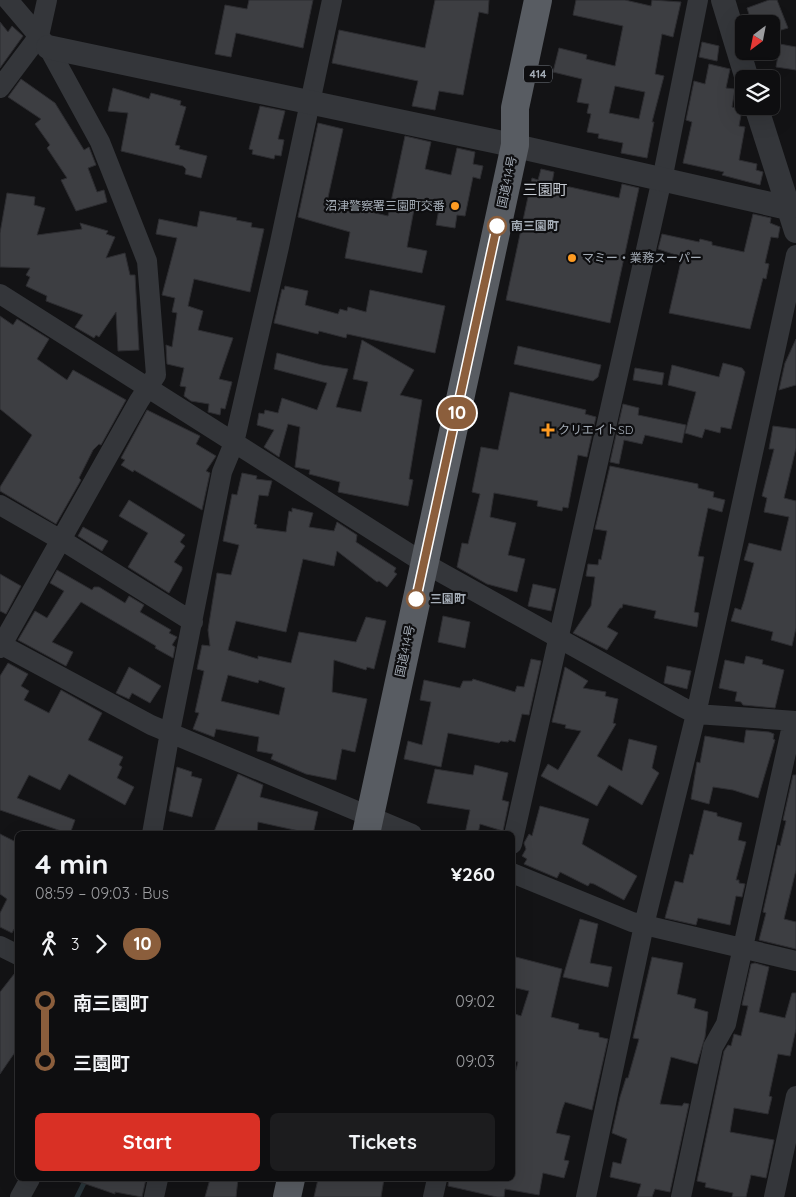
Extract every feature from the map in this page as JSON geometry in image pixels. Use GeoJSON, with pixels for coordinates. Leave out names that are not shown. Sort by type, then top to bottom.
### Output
{"type":"FeatureCollection","features":[{"type":"Feature","properties":{"kind":"highway","name":"国道414号"},"geometry":{"type":"LineString","coordinates":[[367,825],[514,145],[515,108],[538,0]]}},
{"type":"Feature","properties":{"kind":"highway","name":"国道414号"},"geometry":{"type":"LineString","coordinates":[[514,145],[530,111],[554,0]]}},
{"type":"Feature","properties":{"kind":"highway"},"geometry":{"type":"LineString","coordinates":[[286,1197],[290,1181]]}},
{"type":"Feature","properties":{"kind":"street"},"geometry":{"type":"LineString","coordinates":[[8,0],[43,41],[100,142],[147,261],[156,375],[1,647],[150,725],[341,803],[367,825],[397,831]]}},
{"type":"Feature","properties":{"kind":"street"},"geometry":{"type":"LineString","coordinates":[[0,88],[43,41],[47,0]]}},
{"type":"Feature","properties":{"kind":"street"},"geometry":{"type":"LineString","coordinates":[[153,831],[170,732],[222,472],[234,443],[332,0]]}},
{"type":"Feature","properties":{"kind":"street"},"geometry":{"type":"LineString","coordinates":[[515,831],[662,180],[698,0]]}},
{"type":"Feature","properties":{"kind":"street"},"geometry":{"type":"LineString","coordinates":[[723,0],[744,70]]}},
{"type":"Feature","properties":{"kind":"street"},"geometry":{"type":"LineString","coordinates":[[43,41],[309,103],[514,145],[662,180],[793,205]]}},
{"type":"Feature","properties":{"kind":"street"},"geometry":{"type":"LineString","coordinates":[[759,115],[793,205],[796,231]]}},
{"type":"Feature","properties":{"kind":"street"},"geometry":{"type":"LineString","coordinates":[[586,1197],[644,925],[696,714],[796,255]]}},
{"type":"Feature","properties":{"kind":"street"},"geometry":{"type":"LineString","coordinates":[[0,294],[424,563],[559,640],[696,714],[794,721],[726,1024],[713,1048],[681,1197]]}},
{"type":"Feature","properties":{"kind":"street"},"geometry":{"type":"LineString","coordinates":[[0,505],[68,544],[193,622]]}},
{"type":"Feature","properties":{"kind":"street"},"geometry":{"type":"LineString","coordinates":[[515,873],[644,925],[796,961]]}},
{"type":"Feature","properties":{"kind":"street"},"geometry":{"type":"LineString","coordinates":[[774,1197],[796,1096]]}},
{"type":"Feature","properties":{"kind":"street"},"geometry":{"type":"LineString","coordinates":[[20,1197],[29,1181]]}},
{"type":"Feature","properties":{"kind":"street"},"geometry":{"type":"LineString","coordinates":[[154,1197],[158,1181]]}},
{"type":"Feature","properties":{"kind":"street"},"geometry":{"type":"LineString","coordinates":[[434,1197],[437,1181]]}},
{"type":"Feature","properties":{"kind":"building"},"geometry":{"type":"Polygon","coordinates":[[[249,0],[313,0],[303,48],[236,33],[231,57],[215,54],[225,5],[247,9],[249,0]]]}},
{"type":"Feature","properties":{"kind":"building"},"geometry":{"type":"Polygon","coordinates":[[[435,0],[489,0],[488,14],[479,12],[463,95],[439,91],[435,110],[412,106],[418,81],[332,63],[339,30],[425,48],[435,0]]]}},
{"type":"Feature","properties":{"kind":"building"},"geometry":{"type":"Polygon","coordinates":[[[576,0],[625,0],[651,6],[652,0],[681,2],[673,37],[662,34],[655,74],[664,76],[652,122],[654,122],[647,158],[621,153],[623,143],[598,138],[599,134],[587,132],[591,114],[587,113],[589,104],[577,102],[582,79],[553,72],[559,48],[587,55],[586,59],[615,66],[623,26],[573,15],[576,0]],[[615,86],[609,113],[639,119],[645,92],[615,86]]]}},
{"type":"Feature","properties":{"kind":"building"},"geometry":{"type":"Polygon","coordinates":[[[769,0],[777,0],[788,28],[780,30],[780,15],[749,15],[747,8],[769,0]]]}},
{"type":"Feature","properties":{"kind":"building"},"geometry":{"type":"Polygon","coordinates":[[[0,22],[8,32],[12,26],[23,36],[0,68],[0,22]]]}},
{"type":"Feature","properties":{"kind":"building"},"geometry":{"type":"Polygon","coordinates":[[[702,42],[719,46],[717,61],[699,57],[702,42]]]}},
{"type":"Feature","properties":{"kind":"building"},"geometry":{"type":"Polygon","coordinates":[[[780,44],[796,47],[796,70],[776,67],[777,60],[780,60],[780,44]]]}},
{"type":"Feature","properties":{"kind":"building"},"geometry":{"type":"Polygon","coordinates":[[[709,64],[730,69],[726,88],[735,89],[732,107],[735,108],[735,115],[741,115],[739,126],[745,127],[739,160],[757,164],[756,170],[763,172],[760,185],[722,175],[724,172],[683,163],[692,122],[686,120],[694,81],[705,84],[709,64]]]}},
{"type":"Feature","properties":{"kind":"building"},"geometry":{"type":"Polygon","coordinates":[[[21,79],[55,103],[84,150],[89,147],[96,165],[88,168],[97,192],[104,190],[107,202],[76,211],[61,180],[67,178],[47,148],[50,145],[35,124],[41,119],[8,97],[21,79]]]}},
{"type":"Feature","properties":{"kind":"building"},"geometry":{"type":"Polygon","coordinates":[[[113,88],[149,99],[151,93],[181,101],[180,105],[186,107],[175,145],[180,146],[179,149],[207,156],[201,178],[185,174],[186,169],[183,166],[121,151],[128,113],[108,111],[113,88]]]}},
{"type":"Feature","properties":{"kind":"building"},"geometry":{"type":"Polygon","coordinates":[[[260,106],[285,111],[278,139],[284,140],[281,156],[275,155],[274,159],[252,154],[253,150],[249,149],[260,106]]]}},
{"type":"Feature","properties":{"kind":"building"},"geometry":{"type":"Polygon","coordinates":[[[318,123],[343,129],[327,202],[388,216],[405,136],[431,142],[425,169],[451,175],[457,148],[475,152],[473,164],[483,166],[480,179],[473,177],[465,216],[457,215],[455,228],[436,225],[439,209],[415,204],[407,247],[427,251],[422,273],[345,258],[350,232],[298,217],[318,123]]]}},
{"type":"Feature","properties":{"kind":"building"},"geometry":{"type":"Polygon","coordinates":[[[541,169],[554,172],[552,183],[619,198],[622,184],[639,188],[610,323],[506,300],[532,178],[538,180],[541,169]]]}},
{"type":"Feature","properties":{"kind":"building"},"geometry":{"type":"Polygon","coordinates":[[[7,193],[35,197],[34,205],[45,208],[37,235],[82,229],[80,223],[108,231],[106,234],[115,237],[106,258],[125,253],[130,275],[135,275],[139,350],[118,351],[116,312],[99,337],[96,335],[94,338],[75,327],[83,315],[46,301],[47,296],[26,286],[30,277],[26,275],[30,268],[0,267],[0,233],[7,193]]]}},
{"type":"Feature","properties":{"kind":"building"},"geometry":{"type":"Polygon","coordinates":[[[200,211],[237,218],[236,220],[252,223],[251,227],[264,229],[250,292],[194,279],[188,306],[203,311],[198,330],[233,338],[219,379],[232,382],[225,409],[221,408],[220,415],[208,412],[209,404],[191,401],[184,396],[186,387],[180,386],[184,368],[167,364],[166,345],[172,347],[177,313],[172,312],[175,298],[162,295],[177,238],[156,234],[159,219],[197,227],[200,211]]]}},
{"type":"Feature","properties":{"kind":"building"},"geometry":{"type":"Polygon","coordinates":[[[753,214],[771,218],[770,223],[780,227],[778,238],[771,237],[765,263],[769,264],[766,279],[763,278],[750,329],[669,313],[682,257],[658,249],[662,234],[699,242],[700,239],[712,242],[712,245],[744,252],[753,214]]]}},
{"type":"Feature","properties":{"kind":"building"},"geometry":{"type":"Polygon","coordinates":[[[285,286],[308,291],[305,305],[338,314],[340,309],[347,311],[348,307],[366,312],[370,290],[445,306],[435,353],[347,334],[346,338],[319,331],[318,334],[274,323],[282,289],[284,290],[285,286]]]}},
{"type":"Feature","properties":{"kind":"building"},"geometry":{"type":"Polygon","coordinates":[[[0,316],[13,325],[17,319],[49,339],[37,359],[67,380],[73,370],[126,400],[101,445],[99,444],[93,450],[79,478],[81,480],[56,524],[0,491],[0,487],[32,435],[0,409],[0,316]]]}},
{"type":"Feature","properties":{"kind":"building"},"geometry":{"type":"Polygon","coordinates":[[[796,339],[796,385],[779,390],[785,363],[796,339]]]}},
{"type":"Feature","properties":{"kind":"building"},"geometry":{"type":"Polygon","coordinates":[[[362,340],[414,370],[400,395],[422,400],[409,479],[413,480],[408,506],[338,492],[340,482],[309,474],[310,470],[295,467],[300,427],[288,424],[279,457],[264,447],[274,430],[257,425],[259,413],[264,414],[265,410],[278,413],[282,398],[317,410],[327,383],[274,369],[277,353],[322,365],[348,369],[336,407],[361,412],[368,382],[353,379],[362,340]]]}},
{"type":"Feature","properties":{"kind":"building"},"geometry":{"type":"Polygon","coordinates":[[[518,346],[601,365],[598,377],[593,381],[514,364],[518,346]]]}},
{"type":"Feature","properties":{"kind":"building"},"geometry":{"type":"Polygon","coordinates":[[[723,363],[742,368],[745,372],[731,429],[721,427],[720,433],[705,429],[702,438],[685,433],[696,392],[668,385],[672,365],[719,377],[723,363]]]}},
{"type":"Feature","properties":{"kind":"building"},"geometry":{"type":"Polygon","coordinates":[[[635,368],[664,373],[662,385],[633,380],[635,368]]]}},
{"type":"Feature","properties":{"kind":"building"},"geometry":{"type":"Polygon","coordinates":[[[510,392],[586,410],[585,414],[596,417],[587,457],[578,455],[568,508],[563,507],[562,511],[537,506],[538,501],[494,493],[490,517],[516,523],[508,555],[525,559],[517,592],[487,584],[457,567],[462,543],[468,544],[480,494],[472,492],[481,447],[498,450],[510,392]]]}},
{"type":"Feature","properties":{"kind":"building"},"geometry":{"type":"Polygon","coordinates":[[[623,404],[639,408],[638,415],[686,425],[682,443],[645,435],[642,444],[624,440],[619,464],[610,462],[623,404]]]}},
{"type":"Feature","properties":{"kind":"building"},"geometry":{"type":"Polygon","coordinates":[[[147,410],[200,436],[196,444],[216,456],[206,471],[210,473],[202,510],[134,470],[133,472],[121,465],[125,460],[121,458],[147,410]]]}},
{"type":"Feature","properties":{"kind":"building"},"geometry":{"type":"Polygon","coordinates":[[[773,426],[796,429],[796,448],[784,498],[796,501],[796,628],[792,646],[771,640],[773,632],[731,621],[735,608],[741,610],[754,563],[744,560],[749,543],[781,551],[789,517],[764,512],[767,498],[762,496],[774,449],[769,449],[773,426]]]}},
{"type":"Feature","properties":{"kind":"building"},"geometry":{"type":"Polygon","coordinates":[[[610,466],[698,484],[698,488],[714,492],[713,497],[725,500],[722,512],[708,508],[698,556],[704,557],[694,612],[699,613],[697,627],[654,618],[656,611],[623,604],[607,627],[618,633],[607,650],[573,633],[591,606],[595,577],[586,576],[588,564],[598,565],[599,559],[601,560],[607,531],[595,529],[610,466]]]}},
{"type":"Feature","properties":{"kind":"building"},"geometry":{"type":"Polygon","coordinates":[[[242,473],[257,476],[256,479],[272,481],[268,496],[259,495],[254,524],[257,525],[256,528],[286,532],[289,511],[292,512],[292,508],[313,513],[309,527],[334,531],[337,522],[357,535],[356,542],[396,568],[394,572],[397,574],[387,587],[379,581],[377,582],[337,551],[334,566],[303,559],[286,632],[236,621],[228,650],[258,659],[258,656],[291,663],[299,632],[356,642],[366,617],[386,621],[374,669],[367,667],[366,670],[334,660],[332,692],[367,699],[355,752],[342,749],[336,780],[306,774],[271,759],[273,754],[257,751],[259,737],[216,729],[214,737],[193,729],[199,713],[195,712],[204,671],[197,669],[202,645],[210,646],[208,630],[217,573],[231,575],[239,545],[223,541],[232,494],[237,495],[242,473]],[[228,675],[221,701],[279,715],[285,688],[259,680],[258,683],[228,675]]]}},
{"type":"Feature","properties":{"kind":"building"},"geometry":{"type":"Polygon","coordinates":[[[129,500],[185,535],[180,542],[185,546],[174,562],[182,567],[182,570],[169,593],[128,567],[148,533],[119,516],[129,500]]]}},
{"type":"Feature","properties":{"kind":"building"},"geometry":{"type":"Polygon","coordinates":[[[83,527],[108,541],[102,551],[78,536],[83,527]]]}},
{"type":"Feature","properties":{"kind":"building"},"geometry":{"type":"Polygon","coordinates":[[[57,570],[92,590],[94,587],[99,587],[125,603],[129,596],[144,605],[140,612],[171,630],[169,633],[177,637],[172,645],[175,647],[173,658],[81,602],[52,642],[73,652],[66,666],[18,640],[35,611],[47,618],[64,591],[50,583],[57,570]]]}},
{"type":"Feature","properties":{"kind":"building"},"geometry":{"type":"Polygon","coordinates":[[[0,574],[21,586],[6,614],[0,611],[0,574]]]}},
{"type":"Feature","properties":{"kind":"building"},"geometry":{"type":"Polygon","coordinates":[[[533,584],[556,589],[551,611],[528,606],[533,584]]]}},
{"type":"Feature","properties":{"kind":"building"},"geometry":{"type":"Polygon","coordinates":[[[443,616],[470,622],[465,648],[438,642],[443,616]]]}},
{"type":"Feature","properties":{"kind":"building"},"geometry":{"type":"Polygon","coordinates":[[[746,656],[763,660],[762,664],[784,670],[775,708],[743,705],[741,702],[735,701],[737,692],[719,688],[725,660],[744,664],[746,656]]]}},
{"type":"Feature","properties":{"kind":"building"},"geometry":{"type":"Polygon","coordinates":[[[531,659],[541,661],[529,715],[522,714],[515,742],[509,740],[508,742],[501,741],[499,743],[448,733],[441,767],[404,759],[408,741],[422,745],[431,702],[420,700],[424,680],[460,688],[463,681],[472,681],[473,679],[515,692],[517,686],[524,687],[531,659]]]}},
{"type":"Feature","properties":{"kind":"building"},"geometry":{"type":"Polygon","coordinates":[[[8,663],[28,674],[21,686],[29,691],[24,700],[49,713],[61,690],[102,713],[88,740],[123,757],[119,765],[122,767],[117,778],[134,787],[125,805],[69,774],[60,790],[29,775],[17,798],[75,820],[71,831],[61,831],[0,810],[0,676],[8,663]]]}},
{"type":"Feature","properties":{"kind":"building"},"geometry":{"type":"Polygon","coordinates":[[[667,666],[691,671],[687,689],[664,683],[667,666]]]}},
{"type":"Feature","properties":{"kind":"building"},"geometry":{"type":"Polygon","coordinates":[[[129,667],[161,686],[150,703],[132,693],[129,699],[116,693],[129,667]]]}},
{"type":"Feature","properties":{"kind":"building"},"geometry":{"type":"Polygon","coordinates":[[[565,667],[588,681],[583,688],[606,692],[605,696],[618,699],[613,723],[616,724],[597,756],[622,771],[629,739],[657,746],[652,768],[659,773],[642,805],[609,785],[597,806],[541,776],[548,764],[558,770],[581,731],[565,728],[566,725],[552,722],[565,667]]]}},
{"type":"Feature","properties":{"kind":"building"},"geometry":{"type":"Polygon","coordinates":[[[746,730],[774,734],[773,739],[775,740],[758,798],[733,790],[713,787],[709,804],[691,799],[697,762],[700,763],[705,736],[744,743],[746,730]]]}},
{"type":"Feature","properties":{"kind":"building"},"geometry":{"type":"Polygon","coordinates":[[[475,765],[508,773],[502,800],[509,802],[503,831],[480,824],[479,831],[466,831],[470,810],[427,803],[435,769],[473,775],[475,765]]]}},
{"type":"Feature","properties":{"kind":"building"},"geometry":{"type":"Polygon","coordinates":[[[177,767],[192,772],[191,776],[202,779],[192,817],[169,811],[177,767]]]}},
{"type":"Feature","properties":{"kind":"building"},"geometry":{"type":"Polygon","coordinates":[[[238,774],[263,785],[260,797],[318,812],[314,831],[299,831],[258,822],[257,831],[214,831],[238,774]]]}},
{"type":"Feature","properties":{"kind":"building"},"geometry":{"type":"Polygon","coordinates":[[[793,775],[796,775],[796,870],[784,919],[796,922],[796,949],[759,940],[766,913],[763,912],[778,845],[780,846],[786,821],[783,820],[793,775]]]}},
{"type":"Feature","properties":{"kind":"building"},"geometry":{"type":"Polygon","coordinates":[[[540,806],[589,819],[582,844],[637,876],[624,900],[594,884],[590,883],[588,886],[560,872],[557,878],[524,864],[527,859],[522,856],[526,849],[524,843],[529,834],[532,836],[540,806]]]}},
{"type":"Feature","properties":{"kind":"building"},"geometry":{"type":"Polygon","coordinates":[[[704,810],[742,823],[738,840],[746,842],[736,880],[739,880],[739,883],[745,884],[742,897],[736,896],[730,925],[698,918],[696,925],[665,918],[675,881],[683,883],[690,854],[693,855],[704,810]]]}},
{"type":"Feature","properties":{"kind":"building"},"geometry":{"type":"Polygon","coordinates":[[[0,834],[15,842],[15,929],[12,933],[0,927],[0,913],[7,899],[0,894],[0,834]]]}},
{"type":"Feature","properties":{"kind":"building"},"geometry":{"type":"Polygon","coordinates":[[[580,919],[598,924],[590,963],[612,967],[608,987],[563,977],[580,919]]]}},
{"type":"Feature","properties":{"kind":"building"},"geometry":{"type":"Polygon","coordinates":[[[515,957],[562,969],[551,1017],[579,1024],[578,1029],[599,1033],[599,1037],[608,1039],[592,1110],[565,1102],[562,1110],[556,1133],[570,1136],[564,1160],[569,1161],[564,1178],[543,1173],[539,1195],[505,1189],[504,1197],[497,1197],[448,1186],[449,1181],[515,1181],[515,1074],[518,1062],[515,1062],[515,1014],[521,1016],[529,991],[515,988],[515,957]]]}},
{"type":"Feature","properties":{"kind":"building"},"geometry":{"type":"Polygon","coordinates":[[[652,957],[683,963],[677,994],[696,999],[694,1008],[708,1012],[705,1037],[697,1064],[671,1057],[660,1104],[682,1106],[684,1103],[689,1104],[670,1192],[655,1189],[652,1197],[637,1197],[641,1184],[610,1177],[613,1162],[621,1164],[627,1139],[612,1133],[620,1097],[626,1078],[628,1078],[639,1039],[633,1038],[652,957]]]}},
{"type":"Feature","properties":{"kind":"building"},"geometry":{"type":"Polygon","coordinates":[[[755,963],[769,967],[759,1012],[785,1018],[792,993],[796,993],[796,1029],[790,1056],[778,1054],[769,1096],[772,1097],[768,1114],[734,1108],[730,1132],[774,1140],[766,1178],[751,1175],[746,1197],[732,1197],[733,1193],[705,1187],[706,1183],[697,1181],[724,1051],[728,1045],[731,1046],[734,1034],[741,1036],[748,1006],[742,1005],[751,964],[755,963]]]}},
{"type":"Feature","properties":{"kind":"building"},"geometry":{"type":"Polygon","coordinates":[[[15,973],[15,1052],[0,1074],[0,992],[15,973]]]}},
{"type":"Feature","properties":{"kind":"building"},"geometry":{"type":"Polygon","coordinates":[[[77,1181],[146,1181],[142,1197],[115,1192],[115,1194],[77,1181]]]}},
{"type":"Feature","properties":{"kind":"building"},"geometry":{"type":"Polygon","coordinates":[[[209,1181],[238,1181],[236,1197],[205,1197],[209,1181]]]}},
{"type":"Feature","properties":{"kind":"building"},"geometry":{"type":"Polygon","coordinates":[[[318,1181],[384,1181],[381,1197],[314,1197],[318,1181]]]}},
{"type":"Feature","properties":{"kind":"waterway"},"geometry":{"type":"LineString","coordinates":[[77,1197],[85,1181]]}},
{"type":"Feature","properties":{"kind":"bus line","name":"10"},"geometry":{"type":"LineString","coordinates":[[416,599],[497,226]]}},
{"type":"Feature","properties":{"kind":"place","name":"沼津警察署三園町交番"},"geometry":{"type":"Point","coordinates":[455,206]}},
{"type":"Feature","properties":{"kind":"place","name":"南三園町"},"geometry":{"type":"Point","coordinates":[497,226]}},
{"type":"Feature","properties":{"kind":"place","name":"マミー・業務スーパー"},"geometry":{"type":"Point","coordinates":[572,258]}},
{"type":"Feature","properties":{"kind":"place","name":"クリエイトSD"},"geometry":{"type":"Point","coordinates":[548,430]}},
{"type":"Feature","properties":{"kind":"place","name":"三園町"},"geometry":{"type":"Point","coordinates":[416,599]}},
{"type":"Feature","properties":{"kind":"district","name":"三園町"},"geometry":{"type":"Point","coordinates":[545,190]}}]}
